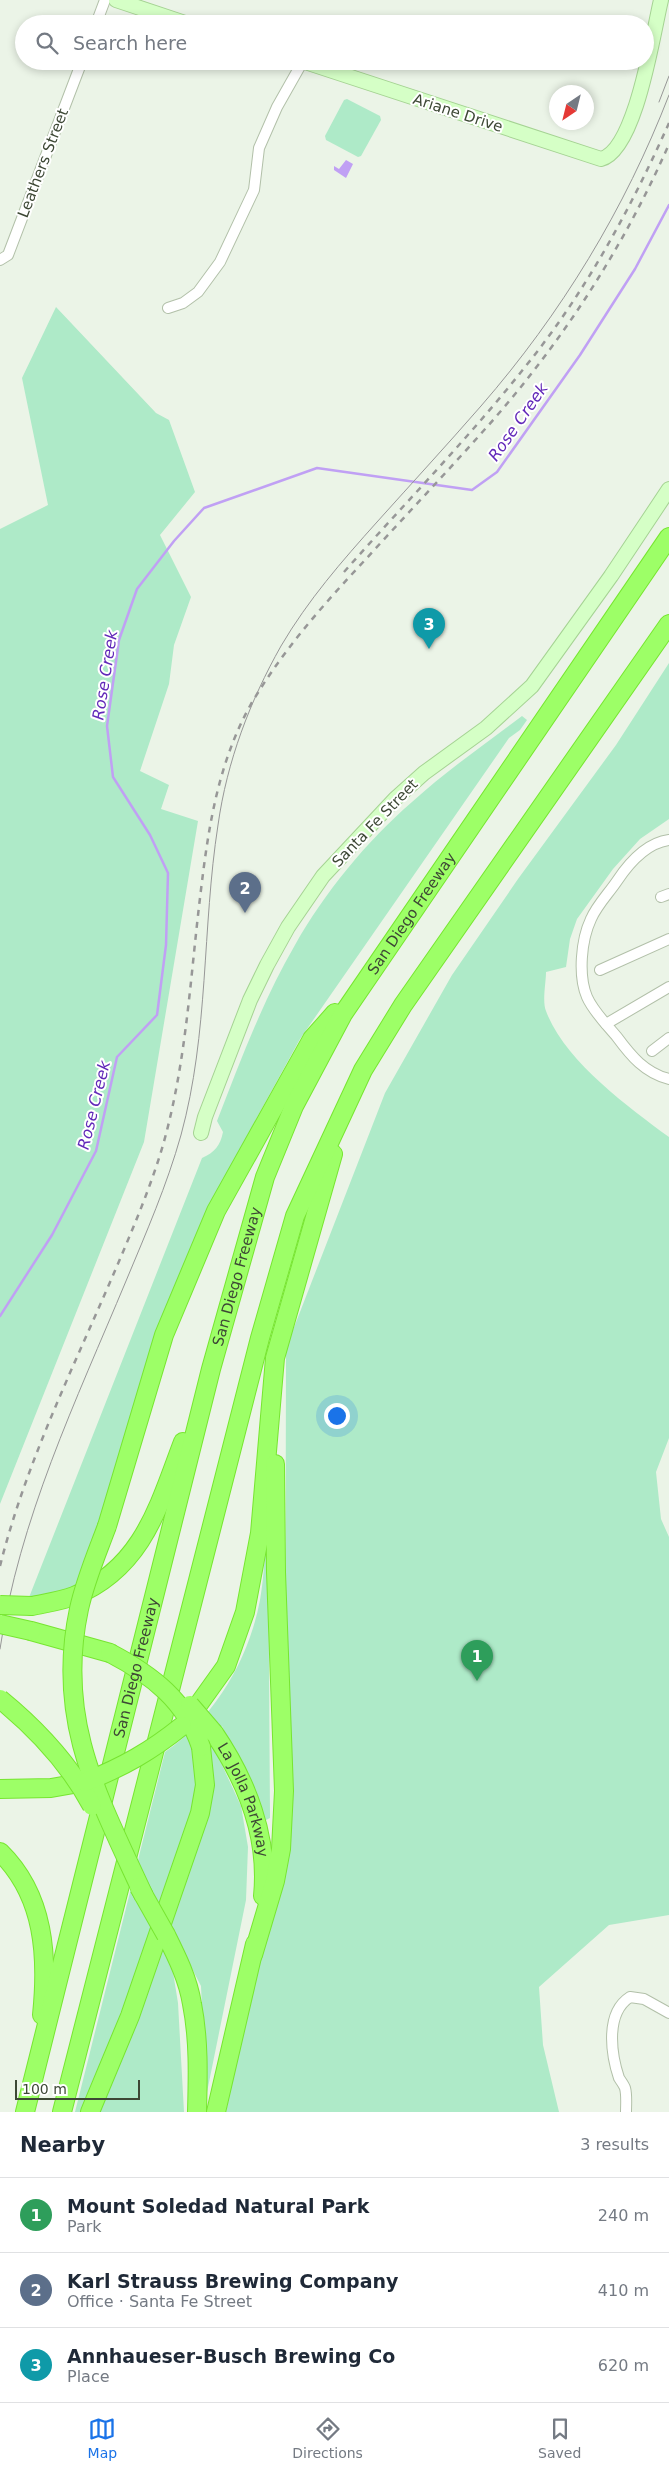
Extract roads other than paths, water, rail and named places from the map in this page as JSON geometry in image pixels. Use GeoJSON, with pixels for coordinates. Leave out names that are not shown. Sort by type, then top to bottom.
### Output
{"type":"FeatureCollection","features":[{"type":"Feature","properties":{"kind":"highway","name":"San Diego Freeway"},"geometry":{"type":"LineString","coordinates":[[26,2112],[211,1369],[265,1177],[294,1106],[343,1014],[669,537]]}},
{"type":"Feature","properties":{"kind":"highway"},"geometry":{"type":"LineString","coordinates":[[62,2112],[294,1216],[350,1098],[403,1005],[669,624]]}},
{"type":"Feature","properties":{"kind":"highway"},"geometry":{"type":"LineString","coordinates":[[144,1896],[92,1783],[79,1738],[73,1689],[72,1656],[80,1608],[107,1526],[164,1335],[216,1212],[312,1039],[376,968]]}},
{"type":"Feature","properties":{"kind":"highway"},"geometry":{"type":"LineString","coordinates":[[8,1789],[51,1788],[85,1782],[126,1765],[182,1726],[206,1697],[226,1666],[245,1612],[260,1532],[275,1358],[350,1098]]}},
{"type":"Feature","properties":{"kind":"highway"},"geometry":{"type":"LineString","coordinates":[[252,1955],[275,1881],[281,1848],[284,1791],[276,1572],[275,1358]]}},
{"type":"Feature","properties":{"kind":"highway"},"geometry":{"type":"LineString","coordinates":[[0,1605],[32,1606],[72,1597],[107,1578],[136,1549],[148,1531],[211,1369]]}},
{"type":"Feature","properties":{"kind":"highway","name":"La Jolla Parkway"},"geometry":{"type":"LineString","coordinates":[[0,1624],[110,1653],[142,1667],[175,1690],[214,1733],[229,1755],[251,1802],[262,1849],[264,1882],[260,1925],[216,2112]]}},
{"type":"Feature","properties":{"kind":"highway"},"geometry":{"type":"LineString","coordinates":[[90,2112],[130,2016],[200,1813],[205,1786],[201,1747],[192,1723],[174,1697],[143,1672],[110,1653]]}},
{"type":"Feature","properties":{"kind":"highway"},"geometry":{"type":"LineString","coordinates":[[0,1699],[42,1735],[69,1769],[144,1896],[178,1960],[192,2004],[198,2069],[197,2112]]}},
{"type":"Feature","properties":{"kind":"highway"},"geometry":{"type":"LineString","coordinates":[[2,1855],[20,1876],[31,1897],[38,1915],[44,1950],[45,1981],[36,2075]]}},
{"type":"Feature","properties":{"kind":"street"},"geometry":{"type":"LineString","coordinates":[[99,15],[105,0]]}},
{"type":"Feature","properties":{"kind":"street"},"geometry":{"type":"LineString","coordinates":[[116,0],[161,15]]}},
{"type":"Feature","properties":{"kind":"street","name":"Ariane Drive"},"geometry":{"type":"LineString","coordinates":[[654,33],[661,0]]}},
{"type":"Feature","properties":{"kind":"street","name":"Leathers Street"},"geometry":{"type":"LineString","coordinates":[[0,260],[8,255],[79,70]]}},
{"type":"Feature","properties":{"kind":"street"},"geometry":{"type":"LineString","coordinates":[[168,308],[183,304],[198,292],[220,262],[254,190],[260,148],[263,140],[277,107],[297,70]]}},
{"type":"Feature","properties":{"kind":"street","name":"Ariane Drive"},"geometry":{"type":"LineString","coordinates":[[329,70],[601,159],[614,153],[635,108],[646,70]]}},
{"type":"Feature","properties":{"kind":"street","name":"Santa Fe Street"},"geometry":{"type":"LineString","coordinates":[[201,1133],[205,1117],[259,983],[288,927],[323,876],[395,799],[424,773],[486,728],[532,686],[606,584],[669,489]]}},
{"type":"Feature","properties":{"kind":"street"},"geometry":{"type":"LineString","coordinates":[[669,840],[659,841],[650,846],[628,865],[591,918],[584,944],[582,976],[587,998],[636,1062],[660,1077],[669,1079]]}},
{"type":"Feature","properties":{"kind":"street"},"geometry":{"type":"LineString","coordinates":[[600,970],[669,939]]}},
{"type":"Feature","properties":{"kind":"street"},"geometry":{"type":"LineString","coordinates":[[606,1024],[669,987]]}},
{"type":"Feature","properties":{"kind":"street"},"geometry":{"type":"LineString","coordinates":[[652,1051],[669,1038]]}},
{"type":"Feature","properties":{"kind":"street"},"geometry":{"type":"LineString","coordinates":[[626,2112],[625,2089],[619,2078],[613,2048],[614,2019],[624,2001],[630,1997],[644,1999],[669,2013]]}},
{"type":"Feature","properties":{"kind":"waterway","name":"Rose Creek"},"geometry":{"type":"LineString","coordinates":[[0,1316],[52,1235],[96,1151],[117,1057],[157,1015],[166,945],[168,873],[150,835],[113,777],[107,726],[119,640],[137,589],[174,541],[204,508],[317,468],[472,490],[497,472],[580,355],[635,269],[669,205]]}},
{"type":"Feature","properties":{"kind":"tram line"},"geometry":{"type":"LineString","coordinates":[[659,102],[669,76]]}},
{"type":"Feature","properties":{"kind":"tram line"},"geometry":{"type":"LineString","coordinates":[[0,1649],[9,1601],[21,1554],[51,1461],[156,1209],[181,1135],[190,1097],[201,1019],[209,903],[222,801],[241,732],[259,688],[291,629],[326,581],[481,406],[538,335],[588,259],[611,219],[652,137],[669,95]]}},
{"type":"Feature","properties":{"kind":"railway"},"geometry":{"type":"LineString","coordinates":[[344,572],[481,420],[547,339],[605,250],[669,123]]}},
{"type":"Feature","properties":{"kind":"railway"},"geometry":{"type":"LineString","coordinates":[[0,1566],[23,1489],[37,1451],[136,1221],[163,1145],[171,1115],[182,1053],[203,873],[211,823],[222,774],[239,727],[263,684],[304,628],[486,428],[540,363],[589,293],[611,257],[632,220],[669,144]]}},
{"type":"Feature","properties":{"kind":"place","name":"Annhaueser-Busch Brewing Co"},"geometry":{"type":"Point","coordinates":[429,649]}},
{"type":"Feature","properties":{"kind":"place","name":"Karl Strauss Brewing Company"},"geometry":{"type":"Point","coordinates":[245,913]}},
{"type":"Feature","properties":{"kind":"place","name":"Mount Soledad Natural Park"},"geometry":{"type":"Point","coordinates":[477,1681]}}]}
